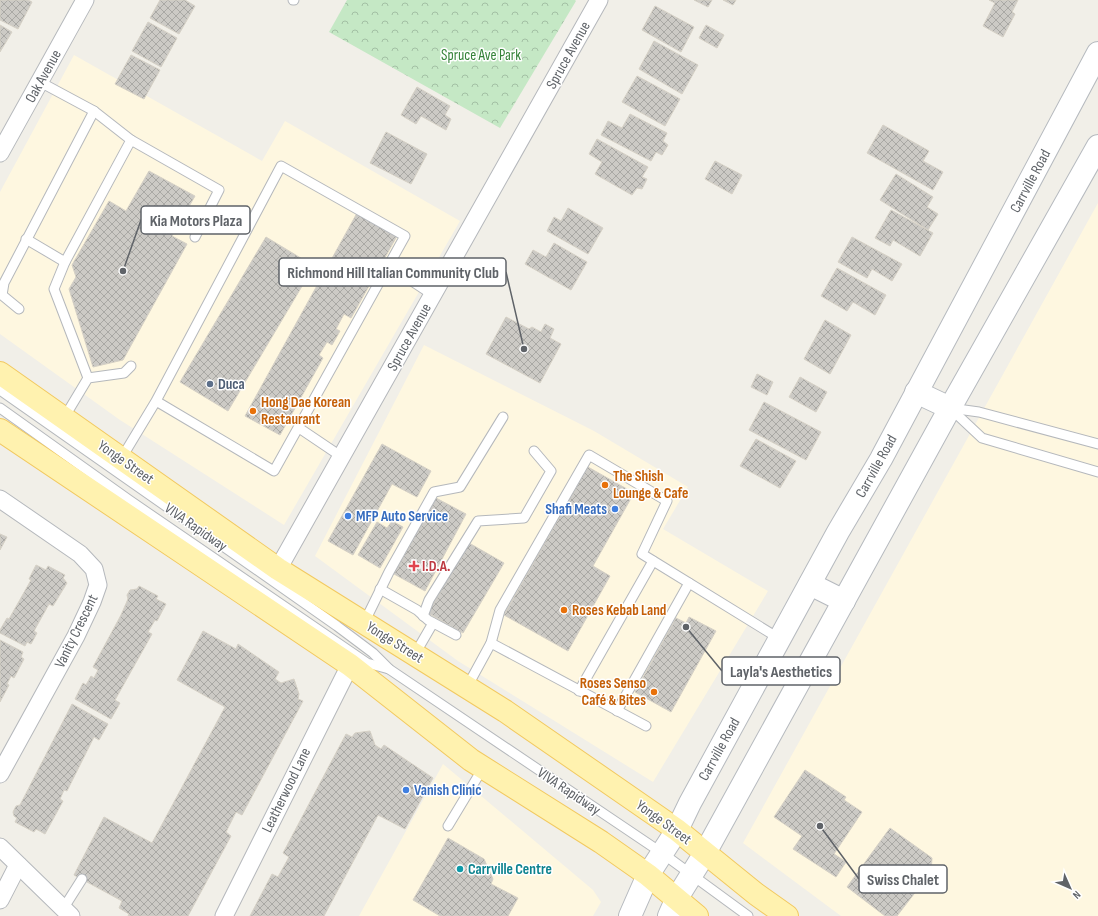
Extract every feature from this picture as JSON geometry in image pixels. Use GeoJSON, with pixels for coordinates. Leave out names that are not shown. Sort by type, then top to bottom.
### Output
{"type":"FeatureCollection","features":[{"type":"Feature","properties":{"kind":"main road","name":"Carrville Road"},"geometry":{"type":"LineString","coordinates":[[630,916],[648,875],[677,830],[690,803],[916,392],[1098,54]]}},
{"type":"Feature","properties":{"kind":"main road"},"geometry":{"type":"LineString","coordinates":[[673,907],[705,853],[950,408],[1098,146]]}},
{"type":"Feature","properties":{"kind":"main road","name":"Yonge Street"},"geometry":{"type":"LineString","coordinates":[[0,373],[278,569],[505,711],[677,830],[787,916]]}},
{"type":"Feature","properties":{"kind":"main road"},"geometry":{"type":"LineString","coordinates":[[916,392],[950,408]]}},
{"type":"Feature","properties":{"kind":"main road"},"geometry":{"type":"LineString","coordinates":[[0,430],[350,665],[470,760],[601,842],[648,875],[673,907],[697,916]]}},
{"type":"Feature","properties":{"kind":"main road"},"geometry":{"type":"LineString","coordinates":[[810,584],[844,601]]}},
{"type":"Feature","properties":{"kind":"street","name":"Oak Avenue"},"geometry":{"type":"LineString","coordinates":[[0,153],[85,0]]}},
{"type":"Feature","properties":{"kind":"street","name":"Spruce Avenue"},"geometry":{"type":"LineString","coordinates":[[278,569],[599,0]]}},
{"type":"Feature","properties":{"kind":"street","name":"Vanity Crescent"},"geometry":{"type":"LineString","coordinates":[[0,499],[80,554],[94,569],[98,585],[92,602],[76,636],[0,774]]}},
{"type":"Feature","properties":{"kind":"street","name":"Leatherwood Lane"},"geometry":{"type":"LineString","coordinates":[[224,916],[350,665]]}},
{"type":"Feature","properties":{"kind":"street"},"geometry":{"type":"LineString","coordinates":[[0,847],[67,913]]}},
{"type":"Feature","properties":{"kind":"street"},"geometry":{"type":"LineString","coordinates":[[0,900],[18,865]]}},
{"type":"Feature","properties":{"kind":"lane"},"geometry":{"type":"LineString","coordinates":[[40,82],[94,111],[131,140],[219,190],[194,237]]}},
{"type":"Feature","properties":{"kind":"lane"},"geometry":{"type":"LineString","coordinates":[[19,309],[2,295],[4,283],[94,111]]}},
{"type":"Feature","properties":{"kind":"lane"},"geometry":{"type":"LineString","coordinates":[[88,378],[54,289],[65,262],[131,140]]}},
{"type":"Feature","properties":{"kind":"lane"},"geometry":{"type":"LineString","coordinates":[[121,458],[156,401],[281,166],[405,236],[274,471],[156,401]]}},
{"type":"Feature","properties":{"kind":"lane"},"geometry":{"type":"LineString","coordinates":[[26,239],[65,262]]}},
{"type":"Feature","properties":{"kind":"lane"},"geometry":{"type":"LineString","coordinates":[[389,266],[433,295]]}},
{"type":"Feature","properties":{"kind":"lane"},"geometry":{"type":"LineString","coordinates":[[88,378],[124,373],[131,366]]}},
{"type":"Feature","properties":{"kind":"lane"},"geometry":{"type":"LineString","coordinates":[[64,418],[88,378]]}},
{"type":"Feature","properties":{"kind":"lane","name":"VIVA Rapidway"},"geometry":{"type":"LineString","coordinates":[[0,390],[337,626],[373,653],[389,669],[662,853],[748,916]]}},
{"type":"Feature","properties":{"kind":"lane","name":"VIVA Rapidway"},"geometry":{"type":"LineString","coordinates":[[0,408],[129,500],[367,664],[389,669]]}},
{"type":"Feature","properties":{"kind":"lane"},"geometry":{"type":"LineString","coordinates":[[950,408],[979,412],[1098,444]]}},
{"type":"Feature","properties":{"kind":"lane"},"geometry":{"type":"LineString","coordinates":[[950,408],[982,438],[1098,472]]}},
{"type":"Feature","properties":{"kind":"lane"},"geometry":{"type":"LineString","coordinates":[[364,622],[380,589],[434,492],[460,487],[503,417]]}},
{"type":"Feature","properties":{"kind":"lane"},"geometry":{"type":"LineString","coordinates":[[299,428],[342,457]]}},
{"type":"Feature","properties":{"kind":"lane"},"geometry":{"type":"LineString","coordinates":[[423,616],[429,600],[478,521],[524,518],[551,471],[534,451]]}},
{"type":"Feature","properties":{"kind":"lane"},"geometry":{"type":"LineString","coordinates":[[466,687],[491,643],[500,610],[589,455],[667,501],[642,554],[780,639]]}},
{"type":"Feature","properties":{"kind":"lane"},"geometry":{"type":"LineString","coordinates":[[579,691],[653,561]]}},
{"type":"Feature","properties":{"kind":"lane"},"geometry":{"type":"LineString","coordinates":[[617,711],[689,583]]}},
{"type":"Feature","properties":{"kind":"lane"},"geometry":{"type":"LineString","coordinates":[[380,589],[417,610],[433,623],[456,635]]}},
{"type":"Feature","properties":{"kind":"lane"},"geometry":{"type":"LineString","coordinates":[[415,654],[433,623]]}},
{"type":"Feature","properties":{"kind":"lane"},"geometry":{"type":"LineString","coordinates":[[491,643],[646,726]]}},
{"type":"Feature","properties":{"kind":"lane"},"geometry":{"type":"LineString","coordinates":[[448,826],[483,768]]}},
{"type":"Feature","properties":{"kind":"lane"},"geometry":{"type":"LineString","coordinates":[[67,913],[82,879]]}},
{"type":"Feature","properties":{"kind":"shaded area"},"geometry":{"type":"Polygon","coordinates":[[[74,55],[262,161],[285,121],[460,221],[284,525],[120,420],[0,334],[0,192],[74,55]]]}},
{"type":"Feature","properties":{"kind":"shaded area"},"geometry":{"type":"Polygon","coordinates":[[[1098,203],[1098,916],[841,916],[743,843],[1098,203]]]}},
{"type":"Feature","properties":{"kind":"shaded area"},"geometry":{"type":"Polygon","coordinates":[[[424,345],[594,431],[688,487],[663,529],[768,591],[653,782],[458,661],[315,556],[424,345]]]}},
{"type":"Feature","properties":{"kind":"shaded area"},"geometry":{"type":"Polygon","coordinates":[[[443,764],[593,890],[601,902],[593,916],[359,916],[443,764]]]}},
{"type":"Feature","properties":{"kind":"green space","name":"Spruce Ave Park"},"geometry":{"type":"Polygon","coordinates":[[[347,0],[576,1],[500,128],[329,32],[347,0]]]}},
{"type":"Feature","properties":{"kind":"building"},"geometry":{"type":"Polygon","coordinates":[[[0,0],[28,0],[32,2],[18,29],[0,20],[0,0]]]}},
{"type":"Feature","properties":{"kind":"building"},"geometry":{"type":"Polygon","coordinates":[[[160,0],[185,0],[195,6],[179,34],[150,18],[160,0]]]}},
{"type":"Feature","properties":{"kind":"building"},"geometry":{"type":"Polygon","coordinates":[[[694,0],[712,0],[708,7],[694,0]]]}},
{"type":"Feature","properties":{"kind":"building"},"geometry":{"type":"Polygon","coordinates":[[[723,0],[736,0],[733,5],[723,0]]]}},
{"type":"Feature","properties":{"kind":"building"},"geometry":{"type":"Polygon","coordinates":[[[989,0],[1018,0],[1012,12],[1015,14],[1003,37],[983,26],[995,3],[989,0]]]}},
{"type":"Feature","properties":{"kind":"building"},"geometry":{"type":"Polygon","coordinates":[[[655,6],[694,27],[681,52],[642,30],[655,6]]]}},
{"type":"Feature","properties":{"kind":"building"},"geometry":{"type":"Polygon","coordinates":[[[148,22],[177,38],[161,67],[132,51],[148,22]]]}},
{"type":"Feature","properties":{"kind":"building"},"geometry":{"type":"Polygon","coordinates":[[[0,25],[12,32],[0,52],[0,25]]]}},
{"type":"Feature","properties":{"kind":"building"},"geometry":{"type":"Polygon","coordinates":[[[706,25],[724,35],[717,48],[699,38],[706,25]]]}},
{"type":"Feature","properties":{"kind":"building"},"geometry":{"type":"Polygon","coordinates":[[[654,41],[698,65],[682,94],[639,69],[654,41]]]}},
{"type":"Feature","properties":{"kind":"building"},"geometry":{"type":"Polygon","coordinates":[[[131,55],[160,70],[144,99],[115,84],[131,55]]]}},
{"type":"Feature","properties":{"kind":"building"},"geometry":{"type":"Polygon","coordinates":[[[637,76],[680,99],[665,126],[622,102],[637,76]]]}},
{"type":"Feature","properties":{"kind":"building"},"geometry":{"type":"Polygon","coordinates":[[[417,87],[450,106],[445,115],[451,119],[446,130],[421,116],[416,124],[401,115],[417,87]]]}},
{"type":"Feature","properties":{"kind":"building"},"geometry":{"type":"Polygon","coordinates":[[[630,114],[667,133],[663,141],[668,145],[662,155],[656,152],[651,161],[601,135],[608,121],[622,128],[630,114]]]}},
{"type":"Feature","properties":{"kind":"building"},"geometry":{"type":"Polygon","coordinates":[[[883,125],[929,151],[923,161],[943,172],[933,190],[867,153],[883,125]]]}},
{"type":"Feature","properties":{"kind":"building"},"geometry":{"type":"Polygon","coordinates":[[[386,132],[427,154],[411,184],[370,163],[386,132]]]}},
{"type":"Feature","properties":{"kind":"building"},"geometry":{"type":"Polygon","coordinates":[[[597,139],[648,167],[642,177],[647,179],[642,189],[637,188],[632,195],[595,174],[602,162],[589,154],[597,139]]]}},
{"type":"Feature","properties":{"kind":"building"},"geometry":{"type":"Polygon","coordinates":[[[715,161],[742,175],[732,194],[705,179],[715,161]]]}},
{"type":"Feature","properties":{"kind":"building"},"geometry":{"type":"Polygon","coordinates":[[[149,171],[195,196],[172,236],[187,244],[123,360],[93,367],[69,289],[76,277],[72,265],[109,201],[126,211],[149,171]]]}},
{"type":"Feature","properties":{"kind":"building"},"geometry":{"type":"Polygon","coordinates":[[[896,174],[933,197],[927,207],[938,214],[928,230],[880,200],[896,174]]]}},
{"type":"Feature","properties":{"kind":"building"},"geometry":{"type":"Polygon","coordinates":[[[568,208],[603,228],[588,254],[547,231],[554,217],[561,221],[568,208]]]}},
{"type":"Feature","properties":{"kind":"building"},"geometry":{"type":"Polygon","coordinates":[[[891,210],[933,233],[920,256],[893,240],[890,246],[875,238],[891,210]]]}},
{"type":"Feature","properties":{"kind":"building"},"geometry":{"type":"Polygon","coordinates":[[[357,213],[397,236],[351,318],[344,314],[336,329],[340,331],[332,345],[327,342],[319,355],[323,358],[280,435],[245,416],[357,213]]]}},
{"type":"Feature","properties":{"kind":"building"},"geometry":{"type":"Polygon","coordinates":[[[266,237],[314,266],[228,411],[180,382],[266,237]]]}},
{"type":"Feature","properties":{"kind":"building"},"geometry":{"type":"Polygon","coordinates":[[[852,237],[902,264],[892,281],[872,269],[867,278],[838,262],[852,237]]]}},
{"type":"Feature","properties":{"kind":"building"},"geometry":{"type":"Polygon","coordinates":[[[554,243],[587,262],[571,290],[525,264],[533,250],[546,257],[554,243]]]}},
{"type":"Feature","properties":{"kind":"building"},"geometry":{"type":"Polygon","coordinates":[[[837,268],[886,295],[875,315],[853,302],[847,311],[821,296],[837,268]]]}},
{"type":"Feature","properties":{"kind":"building"},"geometry":{"type":"Polygon","coordinates":[[[506,317],[529,329],[532,327],[541,332],[545,324],[554,329],[550,338],[561,344],[540,383],[486,354],[506,317]]]}},
{"type":"Feature","properties":{"kind":"building"},"geometry":{"type":"Polygon","coordinates":[[[825,320],[851,335],[830,374],[804,359],[825,320]]]}},
{"type":"Feature","properties":{"kind":"building"},"geometry":{"type":"Polygon","coordinates":[[[757,374],[773,382],[767,395],[751,387],[757,374]]]}},
{"type":"Feature","properties":{"kind":"building"},"geometry":{"type":"Polygon","coordinates":[[[800,377],[827,392],[816,412],[789,397],[800,377]]]}},
{"type":"Feature","properties":{"kind":"building"},"geometry":{"type":"Polygon","coordinates":[[[764,402],[821,432],[806,460],[749,430],[764,402]]]}},
{"type":"Feature","properties":{"kind":"building"},"geometry":{"type":"Polygon","coordinates":[[[756,439],[796,461],[780,488],[740,466],[756,439]]]}},
{"type":"Feature","properties":{"kind":"building"},"geometry":{"type":"Polygon","coordinates":[[[382,444],[431,471],[417,497],[392,484],[353,555],[328,541],[382,444]]]}},
{"type":"Feature","properties":{"kind":"building"},"geometry":{"type":"Polygon","coordinates":[[[588,467],[634,493],[593,566],[610,576],[568,651],[504,615],[588,467]]]}},
{"type":"Feature","properties":{"kind":"building"},"geometry":{"type":"Polygon","coordinates":[[[436,498],[466,514],[425,591],[394,574],[436,498]]]}},
{"type":"Feature","properties":{"kind":"building"},"geometry":{"type":"Polygon","coordinates":[[[392,521],[403,527],[380,568],[358,555],[377,522],[387,528],[392,521]]]}},
{"type":"Feature","properties":{"kind":"building"},"geometry":{"type":"Polygon","coordinates":[[[0,534],[7,537],[0,550],[0,534]]]}},
{"type":"Feature","properties":{"kind":"building"},"geometry":{"type":"Polygon","coordinates":[[[469,543],[504,563],[463,633],[428,613],[469,543]]]}},
{"type":"Feature","properties":{"kind":"building"},"geometry":{"type":"Polygon","coordinates":[[[36,565],[46,570],[48,566],[65,575],[63,578],[67,583],[53,606],[49,604],[34,631],[37,633],[31,644],[27,642],[25,646],[0,633],[0,630],[7,618],[9,619],[31,580],[29,579],[36,565]]]}},
{"type":"Feature","properties":{"kind":"building"},"geometry":{"type":"Polygon","coordinates":[[[139,586],[158,596],[156,599],[166,604],[157,621],[155,620],[148,632],[152,634],[115,700],[120,703],[111,719],[75,699],[83,683],[86,685],[91,676],[94,678],[98,670],[93,667],[121,615],[128,599],[127,595],[130,590],[137,589],[139,586]]]}},
{"type":"Feature","properties":{"kind":"building"},"geometry":{"type":"Polygon","coordinates":[[[689,617],[716,631],[671,712],[635,692],[676,618],[686,623],[689,617]]]}},
{"type":"Feature","properties":{"kind":"building"},"geometry":{"type":"Polygon","coordinates":[[[203,631],[236,649],[238,644],[279,672],[275,679],[281,683],[294,679],[299,694],[298,699],[303,701],[242,815],[236,812],[226,832],[231,836],[188,916],[128,916],[129,914],[119,908],[122,901],[74,875],[104,817],[152,843],[225,707],[177,680],[203,631]]]}},
{"type":"Feature","properties":{"kind":"building"},"geometry":{"type":"Polygon","coordinates":[[[0,640],[23,652],[21,657],[24,659],[14,678],[11,676],[7,684],[9,685],[0,702],[0,640]]]}},
{"type":"Feature","properties":{"kind":"building"},"geometry":{"type":"Polygon","coordinates":[[[72,704],[108,724],[99,740],[94,737],[67,791],[64,790],[60,799],[63,801],[45,834],[36,829],[34,832],[15,822],[17,818],[14,816],[13,812],[16,806],[20,805],[72,704]]]}},
{"type":"Feature","properties":{"kind":"building"},"geometry":{"type":"Polygon","coordinates":[[[370,731],[375,745],[381,749],[384,745],[433,778],[405,829],[378,815],[324,916],[250,916],[272,874],[278,877],[289,857],[283,853],[346,734],[352,737],[355,733],[370,731]]]}},
{"type":"Feature","properties":{"kind":"building"},"geometry":{"type":"Polygon","coordinates":[[[805,770],[846,797],[844,800],[862,812],[834,854],[846,862],[836,877],[793,849],[802,836],[774,817],[805,770]]]}},
{"type":"Feature","properties":{"kind":"building"},"geometry":{"type":"Polygon","coordinates":[[[890,828],[932,858],[931,872],[897,916],[885,916],[847,887],[890,828]]]}},
{"type":"Feature","properties":{"kind":"building","name":"Carrville Centre"},"geometry":{"type":"Polygon","coordinates":[[[448,838],[484,859],[493,879],[491,884],[518,898],[508,916],[440,916],[413,900],[448,838]]]}},
{"type":"Feature","properties":{"kind":"place","name":"Kia Motors Plaza"},"geometry":{"type":"Point","coordinates":[123,271]}},
{"type":"Feature","properties":{"kind":"place","name":"Richmond Hill Italian Community Club"},"geometry":{"type":"Point","coordinates":[524,349]}},
{"type":"Feature","properties":{"kind":"place","name":"Duca"},"geometry":{"type":"Point","coordinates":[210,384]}},
{"type":"Feature","properties":{"kind":"place","name":"Hong Dae Korean Restaurant"},"geometry":{"type":"Point","coordinates":[253,411]}},
{"type":"Feature","properties":{"kind":"place","name":"The Shish Lounge & Cafe"},"geometry":{"type":"Point","coordinates":[605,485]}},
{"type":"Feature","properties":{"kind":"place","name":"Shafi Meats"},"geometry":{"type":"Point","coordinates":[615,509]}},
{"type":"Feature","properties":{"kind":"place","name":"MFP Auto Service"},"geometry":{"type":"Point","coordinates":[348,516]}},
{"type":"Feature","properties":{"kind":"place","name":"I.D.A."},"geometry":{"type":"Point","coordinates":[414,566]}},
{"type":"Feature","properties":{"kind":"place","name":"Roses Kebab Land"},"geometry":{"type":"Point","coordinates":[564,610]}},
{"type":"Feature","properties":{"kind":"place","name":"Layla's Aesthetics"},"geometry":{"type":"Point","coordinates":[686,627]}},
{"type":"Feature","properties":{"kind":"place","name":"Roses Senso Café & Bites"},"geometry":{"type":"Point","coordinates":[654,692]}},
{"type":"Feature","properties":{"kind":"place","name":"Vanish Clinic"},"geometry":{"type":"Point","coordinates":[406,790]}},
{"type":"Feature","properties":{"kind":"place","name":"Swiss Chalet"},"geometry":{"type":"Point","coordinates":[820,826]}},
{"type":"Feature","properties":{"kind":"place","name":"Carrville Centre"},"geometry":{"type":"Point","coordinates":[460,869]}}]}
